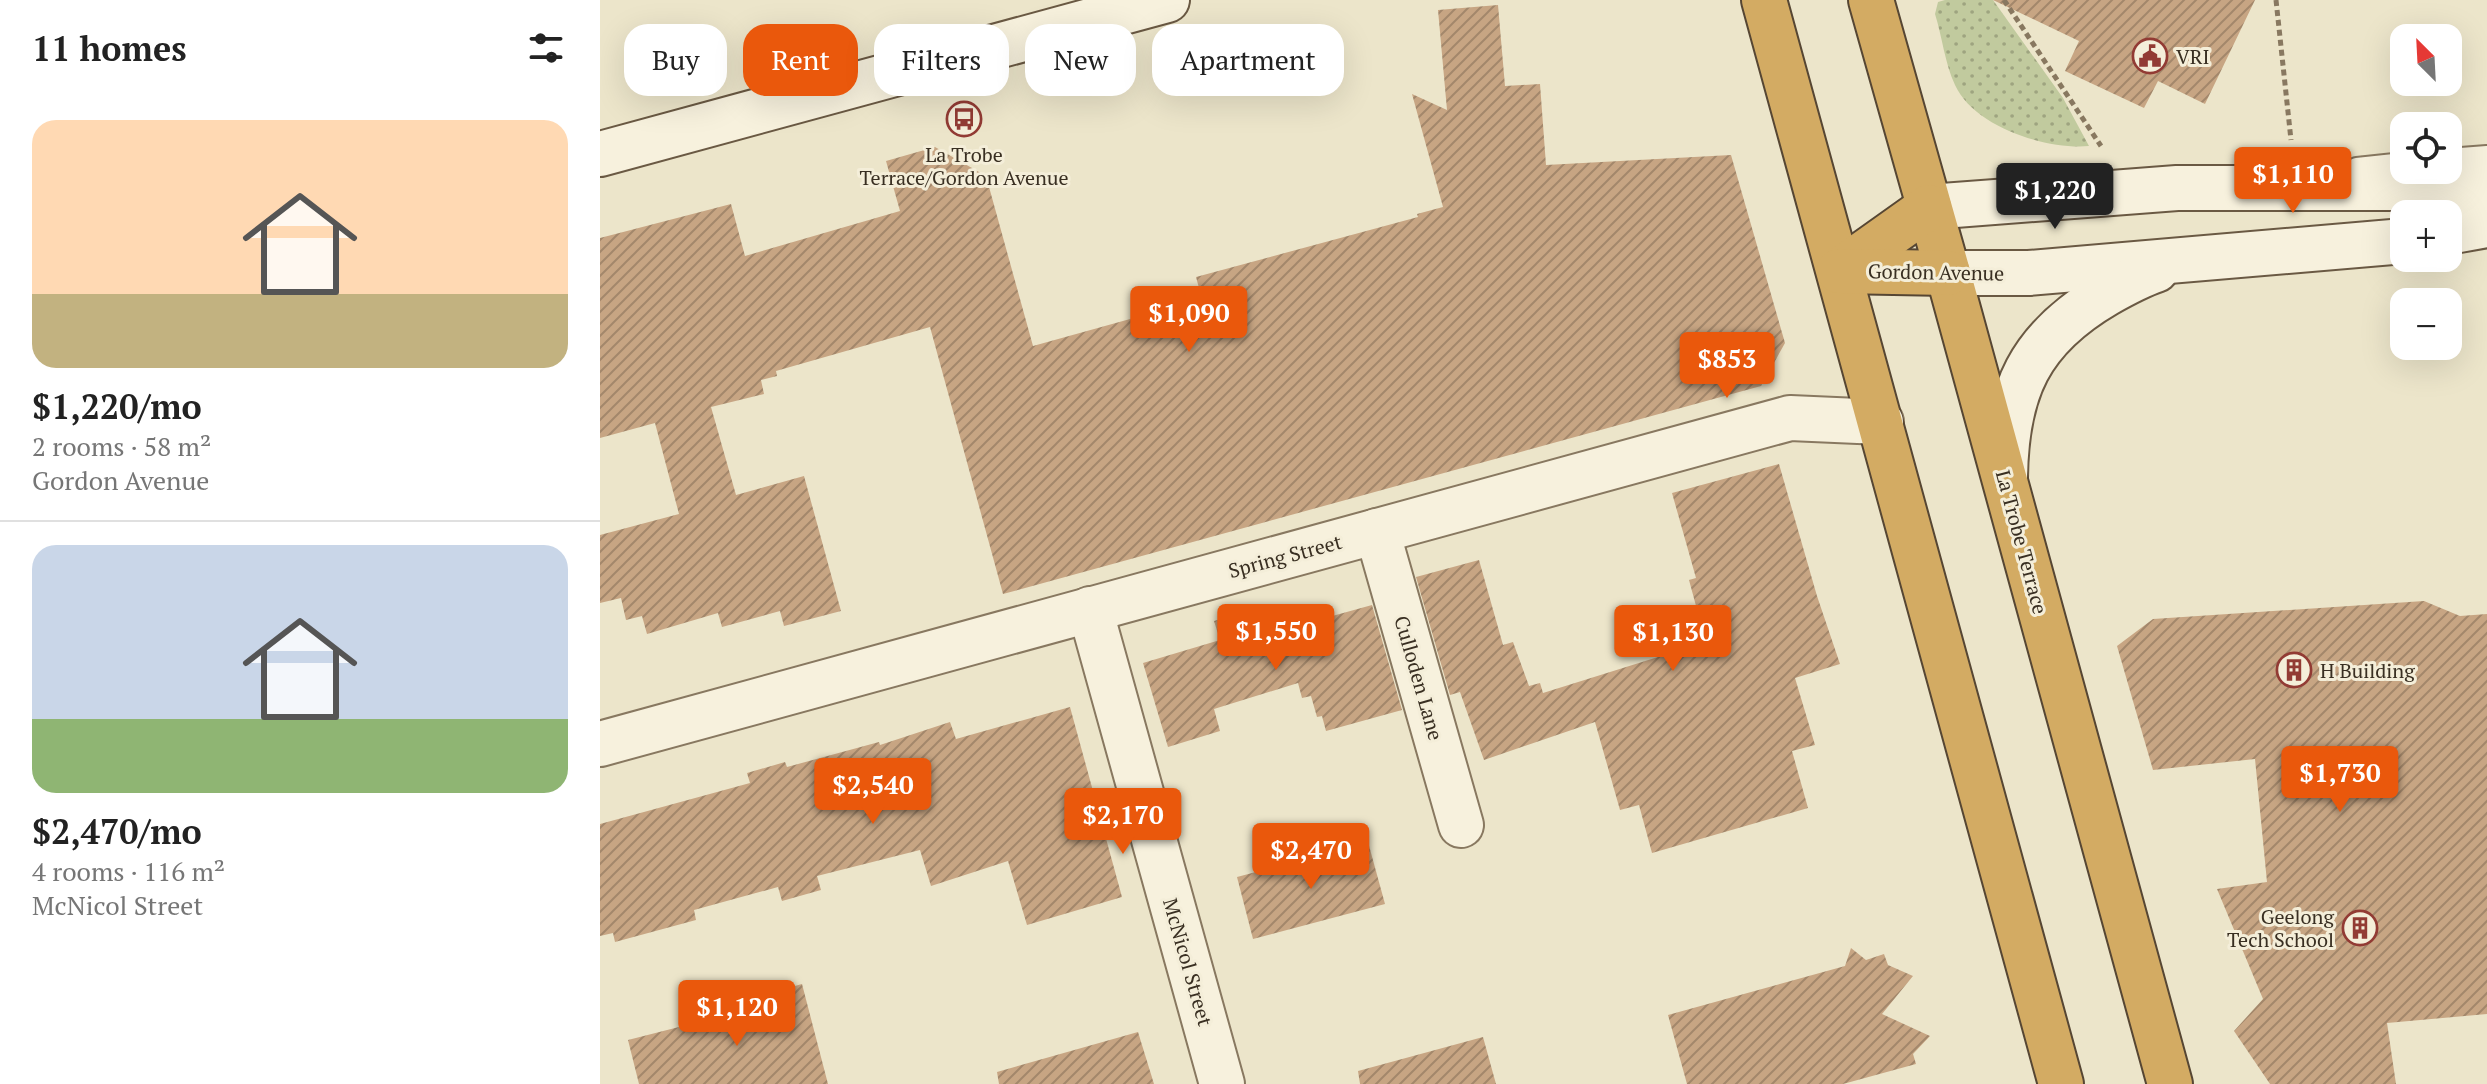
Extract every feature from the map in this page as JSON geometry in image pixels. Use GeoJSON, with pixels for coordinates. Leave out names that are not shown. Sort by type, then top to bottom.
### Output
{"type":"FeatureCollection","features":[{"type":"Feature","properties":{"kind":"highway"},"geometry":{"type":"LineString","coordinates":[[1764,0],[2061,1084]]}},
{"type":"Feature","properties":{"kind":"highway","name":"La Trobe Terrace"},"geometry":{"type":"LineString","coordinates":[[1871,0],[2170,1084]]}},
{"type":"Feature","properties":{"kind":"highway","name":"Gordon Avenue"},"geometry":{"type":"LineString","coordinates":[[1839,271],[1929,207]]}},
{"type":"Feature","properties":{"kind":"highway","name":"Gordon Avenue"},"geometry":{"type":"LineString","coordinates":[[1839,271],[1948,273]]}},
{"type":"Feature","properties":{"kind":"street"},"geometry":{"type":"LineString","coordinates":[[600,154],[1167,0]]}},
{"type":"Feature","properties":{"kind":"street"},"geometry":{"type":"LineString","coordinates":[[1929,207],[2177,188],[2487,188]]}},
{"type":"Feature","properties":{"kind":"street"},"geometry":{"type":"LineString","coordinates":[[2462,229],[2487,225]]}},
{"type":"Feature","properties":{"kind":"street"},"geometry":{"type":"LineString","coordinates":[[2462,237],[2487,236]]}},
{"type":"Feature","properties":{"kind":"street","name":"Gordon Avenue"},"geometry":{"type":"LineString","coordinates":[[1948,273],[2029,273],[2390,242]]}},
{"type":"Feature","properties":{"kind":"street"},"geometry":{"type":"LineString","coordinates":[[2005,480],[2011,411],[2026,370],[2043,344],[2085,306],[2129,281],[2201,257]]}},
{"type":"Feature","properties":{"kind":"street","name":"Spring Street"},"geometry":{"type":"LineString","coordinates":[[600,744],[1790,418],[1881,422]]}},
{"type":"Feature","properties":{"kind":"street","name":"Culloden Lane"},"geometry":{"type":"LineString","coordinates":[[1377,531],[1461,825]]}},
{"type":"Feature","properties":{"kind":"street","name":"McNicol Street"},"geometry":{"type":"LineString","coordinates":[[1090,609],[1222,1084]]}},
{"type":"Feature","properties":{"kind":"lane"},"geometry":{"type":"LineString","coordinates":[[2462,159],[2487,157]]}},
{"type":"Feature","properties":{"kind":"lane"},"geometry":{"type":"LineString","coordinates":[[2177,188],[2390,165]]}},
{"type":"Feature","properties":{"kind":"path"},"geometry":{"type":"LineString","coordinates":[[2004,0],[2104,151]]}},
{"type":"Feature","properties":{"kind":"path"},"geometry":{"type":"LineString","coordinates":[[2276,0],[2292,145]]}},
{"type":"Feature","properties":{"kind":"green space"},"geometry":{"type":"Polygon","coordinates":[[[1993,0],[2063,98],[2089,146],[2053,144],[2013,133],[1978,113],[1964,100],[1952,77],[1935,14],[1938,2],[1993,0]]]}},
{"type":"Feature","properties":{"kind":"building","name":"VRI"},"geometry":{"type":"Polygon","coordinates":[[[1993,0],[2255,0],[2205,104],[2158,81],[2144,108],[2065,71],[2079,41],[1993,0]]]}},
{"type":"Feature","properties":{"kind":"building"},"geometry":{"type":"Polygon","coordinates":[[[1498,5],[1505,86],[1540,84],[1546,165],[1731,155],[1785,343],[1761,386],[1003,594],[930,327],[776,371],[777,376],[761,380],[764,394],[711,407],[736,495],[804,476],[841,611],[784,626],[780,611],[722,627],[718,613],[647,634],[642,616],[626,620],[621,598],[600,603],[600,535],[679,514],[655,423],[600,438],[600,238],[731,204],[745,256],[900,211],[886,161],[935,147],[986,176],[1033,346],[1202,299],[1196,277],[1418,217],[1417,214],[1443,207],[1412,94],[1447,110],[1438,10],[1498,5]]]}},
{"type":"Feature","properties":{"kind":"building"},"geometry":{"type":"Polygon","coordinates":[[[1779,464],[1840,664],[1795,678],[1815,745],[1792,751],[1808,808],[1652,853],[1639,805],[1620,810],[1595,722],[1484,760],[1460,692],[1450,695],[1416,577],[1479,560],[1503,645],[1513,642],[1529,686],[1540,683],[1543,693],[1658,657],[1654,642],[1702,628],[1689,580],[1696,578],[1672,493],[1779,464]]]}},
{"type":"Feature","properties":{"kind":"building"},"geometry":{"type":"Polygon","coordinates":[[[2424,601],[2460,616],[2487,614],[2487,1014],[2387,1023],[2396,1084],[2270,1084],[2234,1031],[2263,999],[2217,889],[2267,882],[2255,759],[2153,770],[2117,646],[2153,619],[2424,601]]]}},
{"type":"Feature","properties":{"kind":"building"},"geometry":{"type":"Polygon","coordinates":[[[1372,605],[1402,710],[1326,731],[1322,716],[1317,717],[1311,696],[1302,698],[1298,683],[1214,709],[1220,731],[1168,747],[1143,663],[1220,640],[1214,621],[1264,606],[1271,633],[1372,605]]]}},
{"type":"Feature","properties":{"kind":"building"},"geometry":{"type":"Polygon","coordinates":[[[1070,707],[1122,897],[1027,925],[1008,861],[931,886],[920,850],[817,876],[821,890],[782,901],[778,887],[694,910],[696,920],[615,942],[613,933],[600,936],[600,824],[750,783],[747,773],[785,762],[787,767],[879,742],[880,745],[950,722],[956,739],[1070,707]]]}},
{"type":"Feature","properties":{"kind":"building"},"geometry":{"type":"Polygon","coordinates":[[[1368,842],[1385,904],[1253,939],[1237,877],[1368,842]]]}},
{"type":"Feature","properties":{"kind":"building"},"geometry":{"type":"Polygon","coordinates":[[[1851,948],[1866,960],[1884,954],[1888,965],[1913,976],[1882,1014],[1930,1036],[1913,1054],[1916,1064],[1843,1084],[1687,1084],[1668,1015],[1845,966],[1851,948]]]}},
{"type":"Feature","properties":{"kind":"building"},"geometry":{"type":"Polygon","coordinates":[[[802,984],[828,1084],[639,1084],[628,1040],[765,1005],[762,995],[802,984]]]}},
{"type":"Feature","properties":{"kind":"building"},"geometry":{"type":"Polygon","coordinates":[[[1138,1032],[1154,1084],[999,1084],[997,1072],[1138,1032]]]}},
{"type":"Feature","properties":{"kind":"building"},"geometry":{"type":"Polygon","coordinates":[[[1483,1037],[1496,1084],[1360,1084],[1358,1071],[1483,1037]]]}},
{"type":"Feature","properties":{"kind":"place","name":"VRI"},"geometry":{"type":"Point","coordinates":[2150,56]}},
{"type":"Feature","properties":{"kind":"place","name":"La Trobe Terrace/Gordon Avenue"},"geometry":{"type":"Point","coordinates":[964,119]}},
{"type":"Feature","properties":{"kind":"place","name":"H Building"},"geometry":{"type":"Point","coordinates":[2294,670]}},
{"type":"Feature","properties":{"kind":"place","name":"Geelong Tech School"},"geometry":{"type":"Point","coordinates":[2360,928]}}]}
